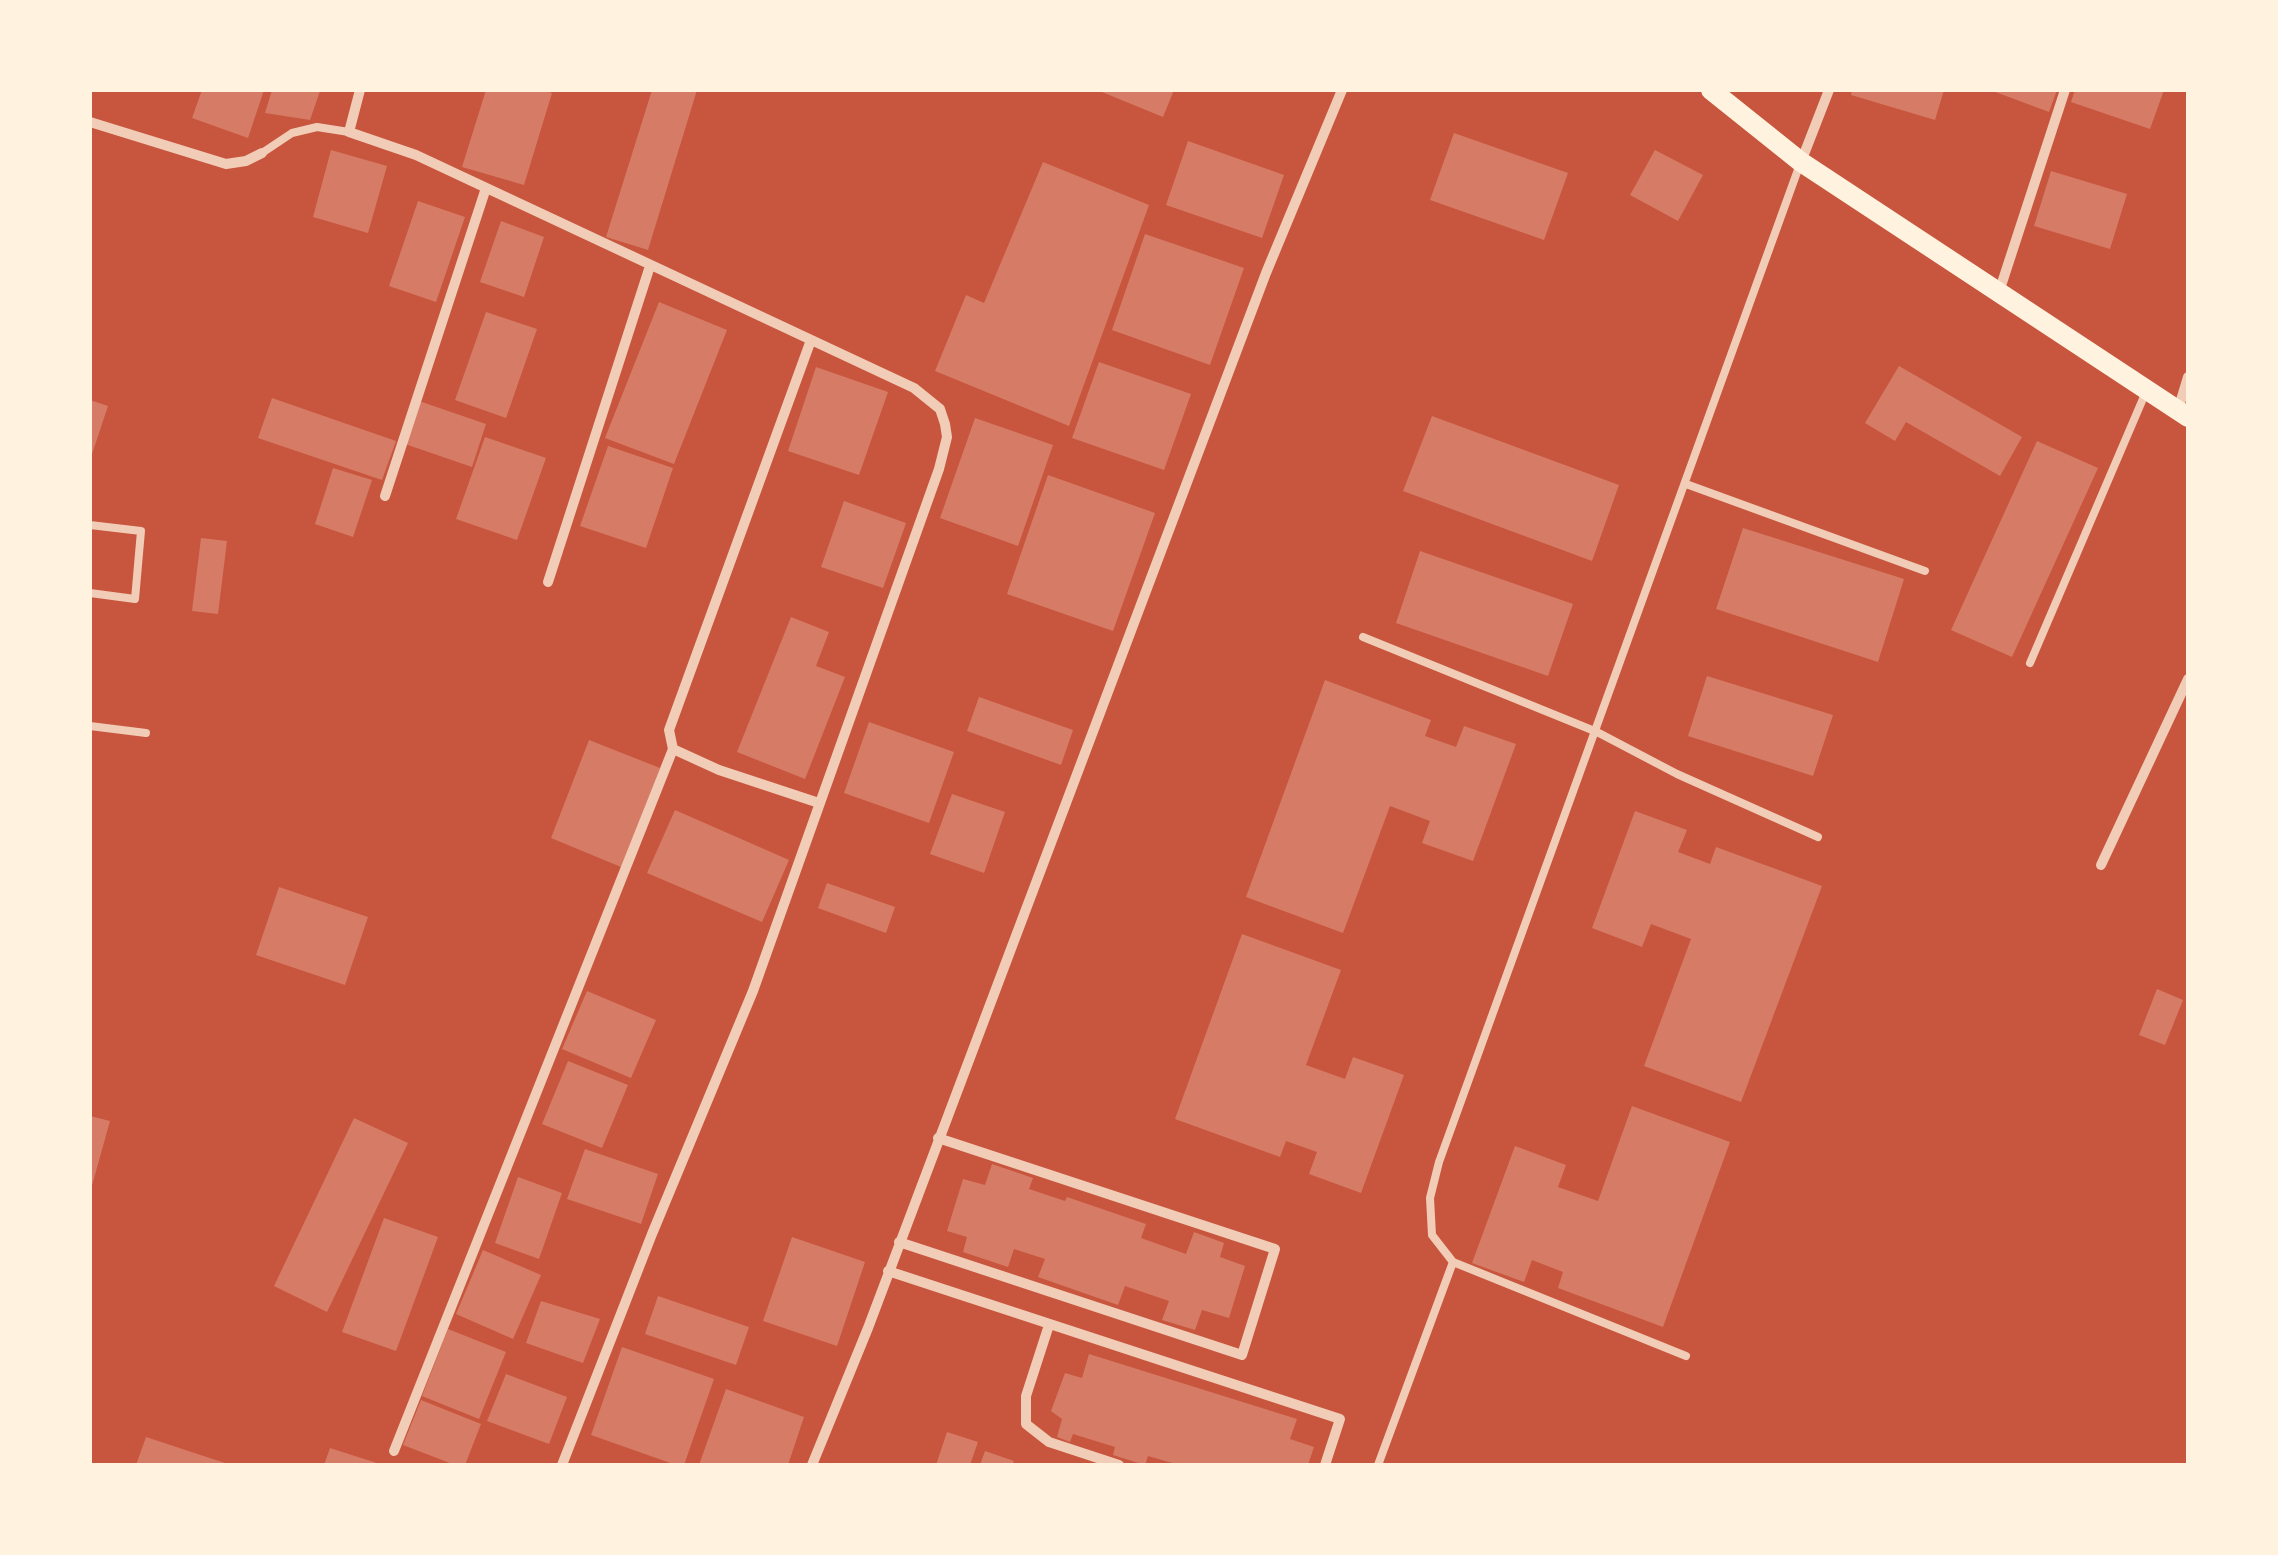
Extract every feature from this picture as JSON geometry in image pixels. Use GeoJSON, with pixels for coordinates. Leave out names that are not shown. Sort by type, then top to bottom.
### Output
{"type":"FeatureCollection","features":[{"type":"Feature","properties":{"kind":"main road"},"geometry":{"type":"LineString","coordinates":[[1711,90],[1801,162],[2183,413]]}},
{"type":"Feature","properties":{"kind":"street"},"geometry":{"type":"LineString","coordinates":[[360,90],[349,132],[416,155],[930,399],[940,409],[946,437],[939,469],[753,991],[562,1465]]}},
{"type":"Feature","properties":{"kind":"street"},"geometry":{"type":"LineString","coordinates":[[812,1465],[1266,272],[1342,90]]}},
{"type":"Feature","properties":{"kind":"street"},"geometry":{"type":"LineString","coordinates":[[1801,162],[1829,90]]}},
{"type":"Feature","properties":{"kind":"street"},"geometry":{"type":"LineString","coordinates":[[1998,292],[2065,90]]}},
{"type":"Feature","properties":{"kind":"street"},"geometry":{"type":"LineString","coordinates":[[90,122],[226,164],[246,161],[262,152]]}},
{"type":"Feature","properties":{"kind":"street"},"geometry":{"type":"LineString","coordinates":[[385,496],[486,188]]}},
{"type":"Feature","properties":{"kind":"street"},"geometry":{"type":"LineString","coordinates":[[548,582],[650,266]]}},
{"type":"Feature","properties":{"kind":"street"},"geometry":{"type":"LineString","coordinates":[[394,1451],[674,750],[669,730],[811,340]]}},
{"type":"Feature","properties":{"kind":"street"},"geometry":{"type":"LineString","coordinates":[[2183,413],[2188,377]]}},
{"type":"Feature","properties":{"kind":"street"},"geometry":{"type":"LineString","coordinates":[[2101,865],[2188,679]]}},
{"type":"Feature","properties":{"kind":"street"},"geometry":{"type":"LineString","coordinates":[[674,750],[719,770],[819,802]]}},
{"type":"Feature","properties":{"kind":"street"},"geometry":{"type":"LineString","coordinates":[[899,1242],[1242,1355],[1275,1249],[938,1138]]}},
{"type":"Feature","properties":{"kind":"street"},"geometry":{"type":"LineString","coordinates":[[888,1271],[1340,1418],[1325,1465]]}},
{"type":"Feature","properties":{"kind":"street"},"geometry":{"type":"LineString","coordinates":[[1049,1325],[1026,1396],[1026,1424],[1048,1442],[1119,1465]]}},
{"type":"Feature","properties":{"kind":"lane"},"geometry":{"type":"LineString","coordinates":[[262,152],[292,133],[317,127],[349,132]]}},
{"type":"Feature","properties":{"kind":"lane"},"geometry":{"type":"LineString","coordinates":[[1686,1356],[1454,1262],[1432,1235],[1430,1198],[1801,162]]}},
{"type":"Feature","properties":{"kind":"lane"},"geometry":{"type":"LineString","coordinates":[[2030,663],[2146,390]]}},
{"type":"Feature","properties":{"kind":"lane"},"geometry":{"type":"LineString","coordinates":[[1686,484],[1925,571]]}},
{"type":"Feature","properties":{"kind":"lane"},"geometry":{"type":"LineString","coordinates":[[90,525],[141,531],[135,599],[90,593]]}},
{"type":"Feature","properties":{"kind":"lane"},"geometry":{"type":"LineString","coordinates":[[1363,636],[1597,732],[1677,774],[1818,837]]}},
{"type":"Feature","properties":{"kind":"lane"},"geometry":{"type":"LineString","coordinates":[[90,726],[146,734]]}},
{"type":"Feature","properties":{"kind":"lane"},"geometry":{"type":"LineString","coordinates":[[1378,1465],[1454,1262]]}},
{"type":"Feature","properties":{"kind":"building"},"geometry":{"type":"Polygon","coordinates":[[[202,90],[264,90],[248,138],[192,118],[202,90]]]}},
{"type":"Feature","properties":{"kind":"building"},"geometry":{"type":"Polygon","coordinates":[[[272,90],[320,91],[310,120],[265,113],[272,90]]]}},
{"type":"Feature","properties":{"kind":"building"},"geometry":{"type":"Polygon","coordinates":[[[486,90],[552,93],[524,185],[462,167],[486,90]]]}},
{"type":"Feature","properties":{"kind":"building"},"geometry":{"type":"Polygon","coordinates":[[[652,90],[697,90],[648,250],[606,237],[652,90]]]}},
{"type":"Feature","properties":{"kind":"building"},"geometry":{"type":"Polygon","coordinates":[[[1097,90],[1174,90],[1163,117],[1097,90]]]}},
{"type":"Feature","properties":{"kind":"building"},"geometry":{"type":"Polygon","coordinates":[[[1852,90],[1944,90],[1935,120],[1851,95],[1852,90]]]}},
{"type":"Feature","properties":{"kind":"building"},"geometry":{"type":"Polygon","coordinates":[[[1990,90],[2057,90],[2049,112],[1990,90]]]}},
{"type":"Feature","properties":{"kind":"building"},"geometry":{"type":"Polygon","coordinates":[[[2075,90],[2164,90],[2150,129],[2071,102],[2075,90]]]}},
{"type":"Feature","properties":{"kind":"building"},"geometry":{"type":"Polygon","coordinates":[[[1454,133],[1568,173],[1544,240],[1430,200],[1454,133]]]}},
{"type":"Feature","properties":{"kind":"building"},"geometry":{"type":"Polygon","coordinates":[[[1188,141],[1284,175],[1262,238],[1166,205],[1188,141]]]}},
{"type":"Feature","properties":{"kind":"building"},"geometry":{"type":"Polygon","coordinates":[[[331,150],[387,166],[368,233],[313,217],[331,150]]]}},
{"type":"Feature","properties":{"kind":"building"},"geometry":{"type":"Polygon","coordinates":[[[1655,150],[1703,175],[1678,221],[1630,195],[1655,150]]]}},
{"type":"Feature","properties":{"kind":"building"},"geometry":{"type":"Polygon","coordinates":[[[1043,162],[1149,205],[1069,426],[935,371],[966,295],[984,303],[1043,162]]]}},
{"type":"Feature","properties":{"kind":"building"},"geometry":{"type":"Polygon","coordinates":[[[2051,171],[2127,194],[2110,249],[2034,226],[2051,171]]]}},
{"type":"Feature","properties":{"kind":"building"},"geometry":{"type":"Polygon","coordinates":[[[418,201],[465,217],[436,302],[389,286],[418,201]]]}},
{"type":"Feature","properties":{"kind":"building"},"geometry":{"type":"Polygon","coordinates":[[[501,221],[544,237],[524,297],[480,282],[501,221]]]}},
{"type":"Feature","properties":{"kind":"building"},"geometry":{"type":"Polygon","coordinates":[[[1145,234],[1244,268],[1210,365],[1112,330],[1145,234]]]}},
{"type":"Feature","properties":{"kind":"building"},"geometry":{"type":"Polygon","coordinates":[[[659,302],[727,330],[674,464],[605,438],[659,302]]]}},
{"type":"Feature","properties":{"kind":"building"},"geometry":{"type":"Polygon","coordinates":[[[486,312],[537,329],[506,418],[455,400],[486,312]]]}},
{"type":"Feature","properties":{"kind":"building"},"geometry":{"type":"Polygon","coordinates":[[[1099,362],[1191,394],[1164,470],[1072,438],[1099,362]]]}},
{"type":"Feature","properties":{"kind":"building"},"geometry":{"type":"Polygon","coordinates":[[[1899,366],[2022,437],[2000,476],[1906,422],[1895,441],[1865,423],[1899,366]]]}},
{"type":"Feature","properties":{"kind":"building"},"geometry":{"type":"Polygon","coordinates":[[[816,367],[888,392],[859,475],[788,451],[816,367]]]}},
{"type":"Feature","properties":{"kind":"building"},"geometry":{"type":"Polygon","coordinates":[[[272,398],[396,441],[382,480],[258,438],[272,398]]]}},
{"type":"Feature","properties":{"kind":"building"},"geometry":{"type":"Polygon","coordinates":[[[90,400],[108,406],[91,457],[90,457],[90,400]]]}},
{"type":"Feature","properties":{"kind":"building"},"geometry":{"type":"Polygon","coordinates":[[[419,401],[486,424],[472,467],[405,444],[419,401]]]}},
{"type":"Feature","properties":{"kind":"building"},"geometry":{"type":"Polygon","coordinates":[[[1432,416],[1619,485],[1592,561],[1403,491],[1432,416]]]}},
{"type":"Feature","properties":{"kind":"building"},"geometry":{"type":"Polygon","coordinates":[[[975,418],[1053,445],[1018,546],[940,518],[975,418]]]}},
{"type":"Feature","properties":{"kind":"building"},"geometry":{"type":"Polygon","coordinates":[[[485,437],[546,458],[517,540],[456,519],[485,437]]]}},
{"type":"Feature","properties":{"kind":"building"},"geometry":{"type":"Polygon","coordinates":[[[2037,441],[2098,468],[2012,657],[1951,630],[2037,441]]]}},
{"type":"Feature","properties":{"kind":"building"},"geometry":{"type":"Polygon","coordinates":[[[608,446],[673,468],[646,548],[580,526],[608,446]]]}},
{"type":"Feature","properties":{"kind":"building"},"geometry":{"type":"Polygon","coordinates":[[[333,468],[372,480],[353,537],[315,524],[333,468]]]}},
{"type":"Feature","properties":{"kind":"building"},"geometry":{"type":"Polygon","coordinates":[[[1048,475],[1155,513],[1113,631],[1007,594],[1048,475]]]}},
{"type":"Feature","properties":{"kind":"building"},"geometry":{"type":"Polygon","coordinates":[[[844,501],[906,523],[883,588],[821,567],[844,501]]]}},
{"type":"Feature","properties":{"kind":"building"},"geometry":{"type":"Polygon","coordinates":[[[1743,528],[1904,579],[1878,662],[1716,609],[1743,528]]]}},
{"type":"Feature","properties":{"kind":"building"},"geometry":{"type":"Polygon","coordinates":[[[201,538],[227,541],[218,614],[192,611],[201,538]]]}},
{"type":"Feature","properties":{"kind":"building"},"geometry":{"type":"Polygon","coordinates":[[[1420,551],[1573,604],[1548,676],[1396,623],[1420,551]]]}},
{"type":"Feature","properties":{"kind":"building"},"geometry":{"type":"Polygon","coordinates":[[[791,617],[829,632],[816,666],[845,677],[805,779],[737,752],[791,617]]]}},
{"type":"Feature","properties":{"kind":"building"},"geometry":{"type":"Polygon","coordinates":[[[1707,676],[1833,715],[1813,776],[1688,736],[1707,676]]]}},
{"type":"Feature","properties":{"kind":"building"},"geometry":{"type":"Polygon","coordinates":[[[1325,680],[1431,720],[1425,736],[1456,747],[1464,726],[1516,744],[1473,861],[1422,843],[1430,821],[1390,806],[1343,933],[1246,897],[1325,680]]]}},
{"type":"Feature","properties":{"kind":"building"},"geometry":{"type":"Polygon","coordinates":[[[979,697],[1073,730],[1061,765],[967,731],[979,697]]]}},
{"type":"Feature","properties":{"kind":"building"},"geometry":{"type":"Polygon","coordinates":[[[869,722],[954,752],[929,823],[844,793],[869,722]]]}},
{"type":"Feature","properties":{"kind":"building"},"geometry":{"type":"Polygon","coordinates":[[[589,740],[660,768],[621,867],[551,838],[589,740]]]}},
{"type":"Feature","properties":{"kind":"building"},"geometry":{"type":"Polygon","coordinates":[[[952,794],[1005,812],[984,873],[930,854],[952,794]]]}},
{"type":"Feature","properties":{"kind":"building"},"geometry":{"type":"Polygon","coordinates":[[[675,810],[789,860],[762,922],[647,873],[675,810]]]}},
{"type":"Feature","properties":{"kind":"building"},"geometry":{"type":"Polygon","coordinates":[[[1635,811],[1687,830],[1678,852],[1710,864],[1716,847],[1822,886],[1741,1102],[1644,1066],[1691,939],[1651,924],[1642,947],[1592,928],[1635,811]]]}},
{"type":"Feature","properties":{"kind":"building"},"geometry":{"type":"Polygon","coordinates":[[[827,883],[895,907],[886,933],[818,908],[827,883]]]}},
{"type":"Feature","properties":{"kind":"building"},"geometry":{"type":"Polygon","coordinates":[[[279,887],[368,917],[345,985],[256,955],[279,887]]]}},
{"type":"Feature","properties":{"kind":"building"},"geometry":{"type":"Polygon","coordinates":[[[1242,934],[1341,970],[1306,1065],[1345,1079],[1353,1057],[1404,1075],[1361,1193],[1309,1174],[1317,1152],[1286,1141],[1280,1157],[1175,1119],[1242,934]]]}},
{"type":"Feature","properties":{"kind":"building"},"geometry":{"type":"Polygon","coordinates":[[[2157,989],[2183,1000],[2165,1045],[2139,1035],[2157,989]]]}},
{"type":"Feature","properties":{"kind":"building"},"geometry":{"type":"Polygon","coordinates":[[[587,991],[656,1020],[631,1078],[562,1049],[587,991]]]}},
{"type":"Feature","properties":{"kind":"building"},"geometry":{"type":"Polygon","coordinates":[[[568,1061],[628,1085],[602,1148],[542,1124],[568,1061]]]}},
{"type":"Feature","properties":{"kind":"building"},"geometry":{"type":"Polygon","coordinates":[[[1632,1106],[1730,1142],[1663,1327],[1558,1288],[1563,1272],[1532,1260],[1524,1282],[1472,1263],[1515,1146],[1566,1165],[1558,1187],[1598,1201],[1632,1106]]]}},
{"type":"Feature","properties":{"kind":"building"},"geometry":{"type":"Polygon","coordinates":[[[90,1116],[110,1121],[91,1189],[90,1189],[90,1116]]]}},
{"type":"Feature","properties":{"kind":"building"},"geometry":{"type":"Polygon","coordinates":[[[354,1118],[408,1143],[327,1312],[274,1286],[354,1118]]]}},
{"type":"Feature","properties":{"kind":"building"},"geometry":{"type":"Polygon","coordinates":[[[585,1149],[658,1174],[641,1224],[567,1199],[585,1149]]]}},
{"type":"Feature","properties":{"kind":"building"},"geometry":{"type":"Polygon","coordinates":[[[992,1164],[1033,1178],[1029,1189],[1065,1201],[1067,1197],[1146,1224],[1141,1238],[1186,1254],[1194,1232],[1224,1243],[1220,1257],[1245,1266],[1229,1318],[1202,1310],[1195,1330],[1162,1320],[1169,1301],[1125,1286],[1118,1305],[1038,1277],[1045,1259],[1014,1249],[1008,1267],[963,1252],[967,1237],[947,1231],[963,1179],[985,1185],[992,1164]]]}},
{"type":"Feature","properties":{"kind":"building"},"geometry":{"type":"Polygon","coordinates":[[[518,1177],[562,1193],[539,1259],[495,1243],[518,1177]]]}},
{"type":"Feature","properties":{"kind":"building"},"geometry":{"type":"Polygon","coordinates":[[[384,1218],[438,1237],[396,1351],[342,1332],[384,1218]]]}},
{"type":"Feature","properties":{"kind":"building"},"geometry":{"type":"Polygon","coordinates":[[[792,1237],[865,1262],[837,1346],[763,1321],[792,1237]]]}},
{"type":"Feature","properties":{"kind":"building"},"geometry":{"type":"Polygon","coordinates":[[[483,1250],[541,1275],[513,1339],[456,1314],[483,1250]]]}},
{"type":"Feature","properties":{"kind":"building"},"geometry":{"type":"Polygon","coordinates":[[[658,1296],[749,1327],[736,1365],[645,1334],[658,1296]]]}},
{"type":"Feature","properties":{"kind":"building"},"geometry":{"type":"Polygon","coordinates":[[[541,1301],[600,1319],[583,1363],[526,1343],[541,1301]]]}},
{"type":"Feature","properties":{"kind":"building"},"geometry":{"type":"Polygon","coordinates":[[[448,1329],[506,1352],[479,1419],[422,1396],[448,1329]]]}},
{"type":"Feature","properties":{"kind":"building"},"geometry":{"type":"Polygon","coordinates":[[[622,1347],[714,1379],[684,1465],[591,1435],[622,1347]]]}},
{"type":"Feature","properties":{"kind":"building"},"geometry":{"type":"Polygon","coordinates":[[[1089,1354],[1297,1419],[1290,1439],[1314,1447],[1308,1465],[1179,1465],[1148,1456],[1145,1465],[1113,1455],[1115,1447],[1073,1434],[1070,1442],[1057,1437],[1062,1419],[1051,1411],[1065,1373],[1082,1378],[1089,1354]]]}},
{"type":"Feature","properties":{"kind":"building"},"geometry":{"type":"Polygon","coordinates":[[[506,1374],[567,1397],[549,1444],[487,1421],[506,1374]]]}},
{"type":"Feature","properties":{"kind":"building"},"geometry":{"type":"Polygon","coordinates":[[[726,1389],[804,1417],[788,1465],[699,1465],[726,1389]]]}},
{"type":"Feature","properties":{"kind":"building"},"geometry":{"type":"Polygon","coordinates":[[[421,1400],[481,1424],[465,1465],[455,1465],[403,1445],[421,1400]]]}},
{"type":"Feature","properties":{"kind":"building"},"geometry":{"type":"Polygon","coordinates":[[[947,1432],[978,1442],[970,1465],[936,1465],[947,1432]]]}},
{"type":"Feature","properties":{"kind":"building"},"geometry":{"type":"Polygon","coordinates":[[[146,1437],[228,1464],[228,1465],[136,1465],[146,1437]]]}},
{"type":"Feature","properties":{"kind":"building"},"geometry":{"type":"Polygon","coordinates":[[[330,1448],[380,1464],[380,1465],[324,1465],[330,1448]]]}},
{"type":"Feature","properties":{"kind":"building"},"geometry":{"type":"Polygon","coordinates":[[[985,1451],[1014,1461],[1012,1465],[980,1465],[985,1451]]]}}]}
